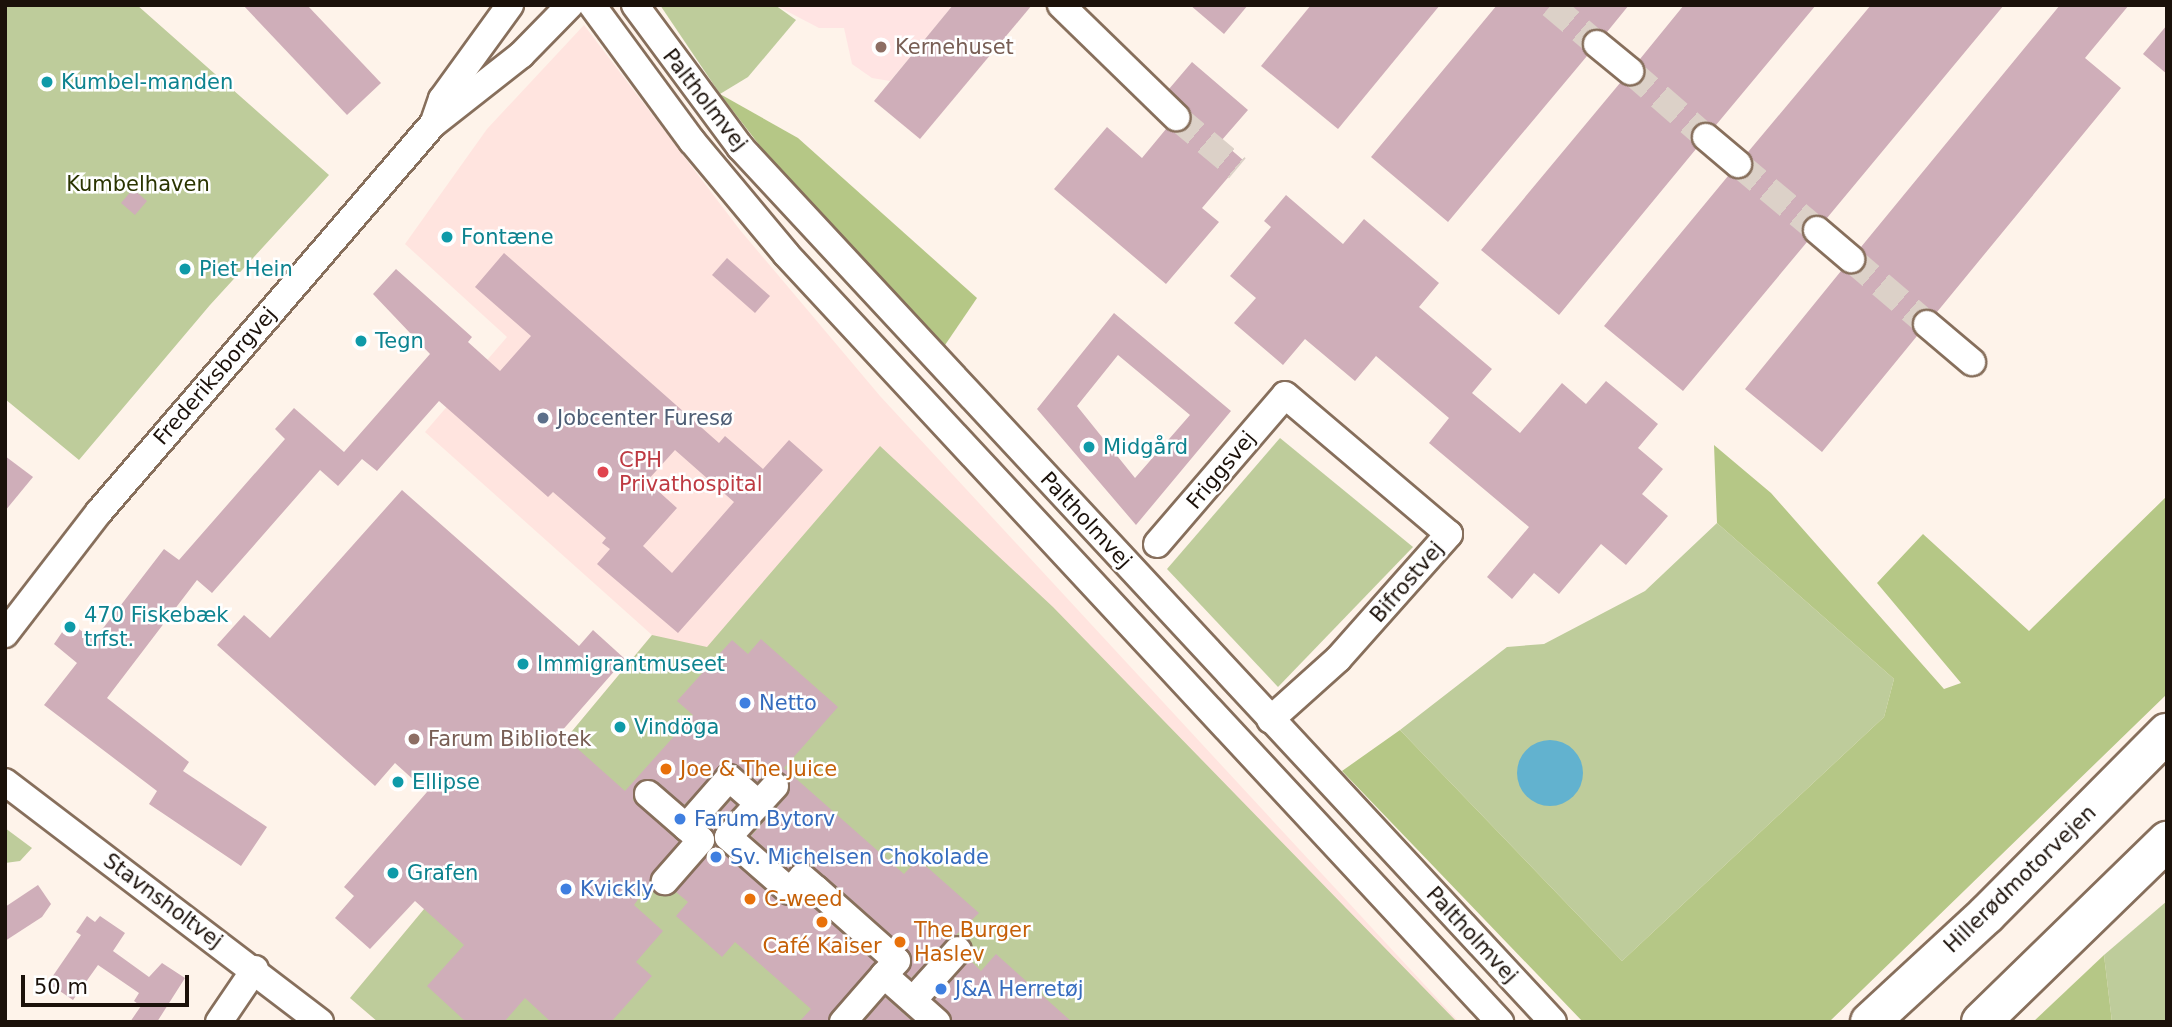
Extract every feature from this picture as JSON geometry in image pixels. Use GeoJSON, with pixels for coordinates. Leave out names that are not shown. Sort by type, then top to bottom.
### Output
{"type":"FeatureCollection","features":[{"type":"Feature","properties":{"kind":"highway","name":"Hillerødmotorvejen"},"geometry":{"type":"LineString","coordinates":[[1870,1022],[1986,915],[2167,733]]}},
{"type":"Feature","properties":{"kind":"highway"},"geometry":{"type":"LineString","coordinates":[[1981,1022],[2167,841]]}},
{"type":"Feature","properties":{"kind":"street","name":"Frederiksborgvej"},"geometry":{"type":"LineString","coordinates":[[433,124],[442,99],[510,5]]}},
{"type":"Feature","properties":{"kind":"street","name":"Frederiksborgvej"},"geometry":{"type":"LineString","coordinates":[[5,634],[99,512],[433,124],[521,55],[570,5]]}},
{"type":"Feature","properties":{"kind":"street","name":"Paltholmvej"},"geometry":{"type":"LineString","coordinates":[[592,5],[692,141],[786,254],[1500,1022]]}},
{"type":"Feature","properties":{"kind":"street","name":"Paltholmvej"},"geometry":{"type":"LineString","coordinates":[[635,5],[740,148],[1553,1022]]}},
{"type":"Feature","properties":{"kind":"street"},"geometry":{"type":"LineString","coordinates":[[1061,5],[1176,117]]}},
{"type":"Feature","properties":{"kind":"street"},"geometry":{"type":"LineString","coordinates":[[1597,44],[1630,71]]}},
{"type":"Feature","properties":{"kind":"street"},"geometry":{"type":"LineString","coordinates":[[1706,137],[1738,164]]}},
{"type":"Feature","properties":{"kind":"street"},"geometry":{"type":"LineString","coordinates":[[1816,230],[1851,259]]}},
{"type":"Feature","properties":{"kind":"street"},"geometry":{"type":"LineString","coordinates":[[1927,324],[1972,362]]}},
{"type":"Feature","properties":{"kind":"street","name":"Bifrostvej"},"geometry":{"type":"LineString","coordinates":[[1270,720],[1338,659],[1449,534],[1285,395]]}},
{"type":"Feature","properties":{"kind":"street","name":"Friggsvej"},"geometry":{"type":"LineString","coordinates":[[1157,544],[1285,395]]}},
{"type":"Feature","properties":{"kind":"street"},"geometry":{"type":"LineString","coordinates":[[665,881],[706,828],[729,778],[767,795],[706,828]]}},
{"type":"Feature","properties":{"kind":"street","name":"Stavnsholtvej"},"geometry":{"type":"LineString","coordinates":[[5,782],[255,969],[320,1022]]}},
{"type":"Feature","properties":{"kind":"street"},"geometry":{"type":"LineString","coordinates":[[648,794],[706,828],[790,891],[802,877],[890,968],[919,993],[937,1022]]}},
{"type":"Feature","properties":{"kind":"street"},"geometry":{"type":"LineString","coordinates":[[919,993],[958,950]]}},
{"type":"Feature","properties":{"kind":"street"},"geometry":{"type":"LineString","coordinates":[[843,1022],[890,968]]}},
{"type":"Feature","properties":{"kind":"street"},"geometry":{"type":"LineString","coordinates":[[219,1022],[255,969]]}},
{"type":"Feature","properties":{"kind":"shaded area","name":"Kernehuset"},"geometry":{"type":"Polygon","coordinates":[[[775,5],[953,5],[890,81],[872,78],[852,64],[844,28],[819,28],[775,5]]]}},
{"type":"Feature","properties":{"kind":"shaded area"},"geometry":{"type":"Polygon","coordinates":[[[584,25],[740,230],[880,396],[1459,1022],[378,1022],[350,998],[652,635],[425,432],[507,337],[405,244],[487,129],[584,25]]]}},
{"type":"Feature","properties":{"kind":"green space","name":"Kumbelhaven"},"geometry":{"type":"Polygon","coordinates":[[[5,5],[137,5],[329,175],[210,305],[79,460],[5,399],[5,5]]]}},
{"type":"Feature","properties":{"kind":"green space"},"geometry":{"type":"Polygon","coordinates":[[[660,5],[775,5],[796,20],[748,77],[720,94],[660,5]]]}},
{"type":"Feature","properties":{"kind":"green space"},"geometry":{"type":"Polygon","coordinates":[[[720,94],[798,138],[977,298],[943,348],[797,194],[720,94]]]}},
{"type":"Feature","properties":{"kind":"green space"},"geometry":{"type":"Polygon","coordinates":[[[1280,438],[1413,547],[1278,687],[1167,569],[1280,438]]]}},
{"type":"Feature","properties":{"kind":"green space"},"geometry":{"type":"Polygon","coordinates":[[[1714,445],[1771,493],[1944,689],[1961,683],[1877,583],[1923,534],[2029,631],[2167,496],[2167,694],[1829,1022],[1583,1022],[1342,771],[1400,730],[1622,961],[1884,717],[1894,679],[1717,523],[1714,445]]]}},
{"type":"Feature","properties":{"kind":"green space"},"geometry":{"type":"Polygon","coordinates":[[[880,446],[1053,607],[1457,1022],[378,1022],[350,998],[652,635],[707,647],[880,446]]]}},
{"type":"Feature","properties":{"kind":"green space"},"geometry":{"type":"Polygon","coordinates":[[[1717,523],[1894,679],[1884,717],[1622,961],[1400,730],[1507,647],[1544,644],[1645,591],[1717,523]]]}},
{"type":"Feature","properties":{"kind":"green space"},"geometry":{"type":"Polygon","coordinates":[[[5,828],[32,848],[20,861],[5,863],[5,828]]]}},
{"type":"Feature","properties":{"kind":"green space"},"geometry":{"type":"Polygon","coordinates":[[[2167,901],[2167,1022],[2112,1022],[2104,955],[2167,901]]]}},
{"type":"Feature","properties":{"kind":"green space"},"geometry":{"type":"Polygon","coordinates":[[[2104,955],[2112,1022],[2033,1022],[2104,955]]]}},
{"type":"Feature","properties":{"kind":"water"},"geometry":{"type":"Polygon","coordinates":[[[1556,740],[1574,749],[1581,760],[1581,786],[1574,797],[1563,804],[1544,806],[1526,797],[1519,786],[1517,767],[1526,749],[1537,742],[1556,740]]]}},
{"type":"Feature","properties":{"kind":"building"},"geometry":{"type":"Polygon","coordinates":[[[243,5],[307,5],[381,83],[347,115],[243,5]]]}},
{"type":"Feature","properties":{"kind":"building"},"geometry":{"type":"Polygon","coordinates":[[[953,5],[1032,5],[920,139],[874,101],[953,5]]]}},
{"type":"Feature","properties":{"kind":"building"},"geometry":{"type":"Polygon","coordinates":[[[1190,5],[1248,5],[1224,34],[1190,5]]]}},
{"type":"Feature","properties":{"kind":"building"},"geometry":{"type":"Polygon","coordinates":[[[1311,5],[1440,5],[1338,129],[1261,66],[1311,5]]]}},
{"type":"Feature","properties":{"kind":"building"},"geometry":{"type":"Polygon","coordinates":[[[1497,5],[1629,5],[1607,32],[1585,34],[1581,42],[1587,56],[1448,222],[1371,157],[1497,5]]]}},
{"type":"Feature","properties":{"kind":"building"},"geometry":{"type":"Polygon","coordinates":[[[1684,5],[1816,5],[1716,125],[1701,122],[1694,127],[1696,149],[1559,315],[1481,250],[1620,83],[1642,81],[1646,73],[1640,59],[1684,5]]]}},
{"type":"Feature","properties":{"kind":"building"},"geometry":{"type":"Polygon","coordinates":[[[1871,5],[2004,5],[1827,218],[1812,215],[1805,220],[1807,242],[1683,391],[1604,326],[1728,176],[1743,179],[1750,174],[1748,152],[1871,5]]]}},
{"type":"Feature","properties":{"kind":"building"},"geometry":{"type":"Polygon","coordinates":[[[2060,5],[2129,5],[2085,58],[2121,88],[1937,312],[1922,309],[1915,314],[1917,336],[1822,452],[1745,389],[1841,271],[1856,274],[1863,269],[1861,247],[2060,5]]]}},
{"type":"Feature","properties":{"kind":"building"},"geometry":{"type":"Polygon","coordinates":[[[2167,25],[2167,74],[2143,54],[2167,25]]]}},
{"type":"Feature","properties":{"kind":"building"},"geometry":{"type":"Polygon","coordinates":[[[1192,62],[1248,110],[1221,141],[1243,160],[1202,208],[1219,222],[1166,284],[1054,189],[1107,127],[1142,158],[1166,129],[1187,128],[1191,112],[1169,89],[1192,62]]]}},
{"type":"Feature","properties":{"kind":"building"},"geometry":{"type":"Polygon","coordinates":[[[133,189],[147,201],[135,215],[121,203],[133,189]]]}},
{"type":"Feature","properties":{"kind":"building"},"geometry":{"type":"Polygon","coordinates":[[[1286,195],[1343,244],[1364,219],[1439,283],[1419,307],[1492,369],[1472,393],[1520,433],[1562,383],[1586,404],[1606,381],[1658,424],[1638,448],[1663,469],[1642,494],[1668,516],[1626,565],[1601,544],[1559,594],[1534,573],[1512,599],[1487,577],[1529,527],[1429,443],[1449,418],[1376,356],[1355,381],[1305,339],[1283,365],[1234,323],[1256,298],[1230,276],[1271,227],[1264,221],[1286,195]]]}},
{"type":"Feature","properties":{"kind":"building"},"geometry":{"type":"Polygon","coordinates":[[[504,253],[719,443],[725,436],[763,469],[789,440],[823,470],[678,633],[597,564],[610,549],[602,543],[606,538],[553,492],[548,497],[439,401],[377,471],[362,459],[338,486],[320,470],[212,593],[197,580],[107,698],[189,762],[183,771],[267,827],[241,866],[149,804],[157,791],[44,705],[77,663],[54,644],[69,622],[94,640],[164,549],[179,560],[285,439],[275,429],[294,408],[344,452],[430,354],[373,294],[396,269],[472,337],[468,342],[500,371],[531,336],[475,287],[504,253]],[[675,450],[647,481],[677,508],[643,546],[672,573],[734,502],[675,450]]]}},
{"type":"Feature","properties":{"kind":"building"},"geometry":{"type":"Polygon","coordinates":[[[727,258],[770,296],[755,313],[712,275],[727,258]]]}},
{"type":"Feature","properties":{"kind":"building","name":"Midgård"},"geometry":{"type":"Polygon","coordinates":[[[1114,313],[1231,411],[1136,525],[1037,409],[1114,313]],[[1118,355],[1077,406],[1135,478],[1190,415],[1118,355]]]}},
{"type":"Feature","properties":{"kind":"building"},"geometry":{"type":"Polygon","coordinates":[[[5,456],[33,477],[5,511],[5,456]]]}},
{"type":"Feature","properties":{"kind":"building"},"geometry":{"type":"Polygon","coordinates":[[[402,490],[579,646],[593,630],[625,659],[560,733],[625,791],[693,715],[677,701],[732,640],[748,654],[761,639],[838,707],[784,768],[904,874],[918,859],[979,913],[911,978],[906,974],[912,964],[908,950],[826,877],[806,862],[788,869],[751,836],[787,796],[790,782],[785,774],[771,771],[757,782],[739,766],[725,763],[684,805],[658,782],[644,779],[633,790],[633,800],[679,842],[634,905],[663,931],[636,962],[652,976],[611,1022],[551,1022],[525,998],[504,1022],[466,1022],[427,986],[464,945],[415,901],[370,949],[335,918],[354,896],[344,887],[427,792],[395,763],[375,786],[217,645],[244,615],[270,638],[402,490]]]}},
{"type":"Feature","properties":{"kind":"building"},"geometry":{"type":"Polygon","coordinates":[[[731,800],[736,805],[714,831],[708,825],[731,800]]]}},
{"type":"Feature","properties":{"kind":"building"},"geometry":{"type":"Polygon","coordinates":[[[715,846],[780,903],[795,906],[804,899],[875,962],[828,1022],[799,1022],[811,1009],[735,942],[722,957],[676,916],[688,902],[676,892],[715,846]]]}},
{"type":"Feature","properties":{"kind":"building"},"geometry":{"type":"Polygon","coordinates":[[[38,885],[51,904],[42,917],[5,941],[5,907],[38,885]]]}},
{"type":"Feature","properties":{"kind":"building"},"geometry":{"type":"Polygon","coordinates":[[[87,916],[95,922],[100,916],[125,933],[113,951],[149,977],[162,963],[185,978],[157,1022],[130,1022],[141,1006],[134,1001],[139,993],[98,965],[73,1000],[48,983],[81,935],[76,932],[87,916]]]}},
{"type":"Feature","properties":{"kind":"building"},"geometry":{"type":"Polygon","coordinates":[[[996,954],[1072,1022],[952,1022],[935,999],[970,960],[981,971],[996,954]]]}},
{"type":"Feature","properties":{"kind":"building"},"geometry":{"type":"Polygon","coordinates":[[[885,997],[913,1022],[864,1022],[885,997]]]}},
{"type":"Feature","properties":{"kind":"tunnel"},"geometry":{"type":"LineString","coordinates":[[1551,5],[1597,44]]}},
{"type":"Feature","properties":{"kind":"tunnel"},"geometry":{"type":"LineString","coordinates":[[1630,71],[1706,137]]}},
{"type":"Feature","properties":{"kind":"tunnel"},"geometry":{"type":"LineString","coordinates":[[1176,117],[1237,168]]}},
{"type":"Feature","properties":{"kind":"tunnel"},"geometry":{"type":"LineString","coordinates":[[1738,164],[1817,230]]}},
{"type":"Feature","properties":{"kind":"tunnel"},"geometry":{"type":"LineString","coordinates":[[1851,259],[1927,324]]}},
{"type":"Feature","properties":{"kind":"place","name":"Kernehuset"},"geometry":{"type":"Point","coordinates":[881,47]}},
{"type":"Feature","properties":{"kind":"place","name":"Kumbel-manden"},"geometry":{"type":"Point","coordinates":[47,82]}},
{"type":"Feature","properties":{"kind":"place","name":"Fontæne"},"geometry":{"type":"Point","coordinates":[447,237]}},
{"type":"Feature","properties":{"kind":"place","name":"Piet Hein"},"geometry":{"type":"Point","coordinates":[185,269]}},
{"type":"Feature","properties":{"kind":"place","name":"Tegn"},"geometry":{"type":"Point","coordinates":[361,341]}},
{"type":"Feature","properties":{"kind":"place","name":"Jobcenter Furesø"},"geometry":{"type":"Point","coordinates":[543,418]}},
{"type":"Feature","properties":{"kind":"place","name":"Midgård"},"geometry":{"type":"Point","coordinates":[1089,447]}},
{"type":"Feature","properties":{"kind":"place","name":"CPH Privathospital"},"geometry":{"type":"Point","coordinates":[603,472]}},
{"type":"Feature","properties":{"kind":"place","name":"470 Fiskebæk trfst."},"geometry":{"type":"Point","coordinates":[70,627]}},
{"type":"Feature","properties":{"kind":"place","name":"Immigrantmuseet"},"geometry":{"type":"Point","coordinates":[523,664]}},
{"type":"Feature","properties":{"kind":"place","name":"Netto"},"geometry":{"type":"Point","coordinates":[745,703]}},
{"type":"Feature","properties":{"kind":"place","name":"Vindöga"},"geometry":{"type":"Point","coordinates":[620,727]}},
{"type":"Feature","properties":{"kind":"place","name":"Farum Bibliotek"},"geometry":{"type":"Point","coordinates":[414,739]}},
{"type":"Feature","properties":{"kind":"place","name":"Joe & The Juice"},"geometry":{"type":"Point","coordinates":[666,769]}},
{"type":"Feature","properties":{"kind":"place","name":"Ellipse"},"geometry":{"type":"Point","coordinates":[398,782]}},
{"type":"Feature","properties":{"kind":"place","name":"Farum Bytorv"},"geometry":{"type":"Point","coordinates":[680,819]}},
{"type":"Feature","properties":{"kind":"place","name":"Sv. Michelsen Chokolade"},"geometry":{"type":"Point","coordinates":[716,857]}},
{"type":"Feature","properties":{"kind":"place","name":"Grafen"},"geometry":{"type":"Point","coordinates":[393,873]}},
{"type":"Feature","properties":{"kind":"place","name":"Kvickly"},"geometry":{"type":"Point","coordinates":[566,889]}},
{"type":"Feature","properties":{"kind":"place","name":"C-weed"},"geometry":{"type":"Point","coordinates":[750,899]}},
{"type":"Feature","properties":{"kind":"place","name":"Café Kaiser"},"geometry":{"type":"Point","coordinates":[822,922]}},
{"type":"Feature","properties":{"kind":"place","name":"The Burger Haslev"},"geometry":{"type":"Point","coordinates":[900,942]}},
{"type":"Feature","properties":{"kind":"place","name":"J&A Herretøj"},"geometry":{"type":"Point","coordinates":[941,989]}}]}
